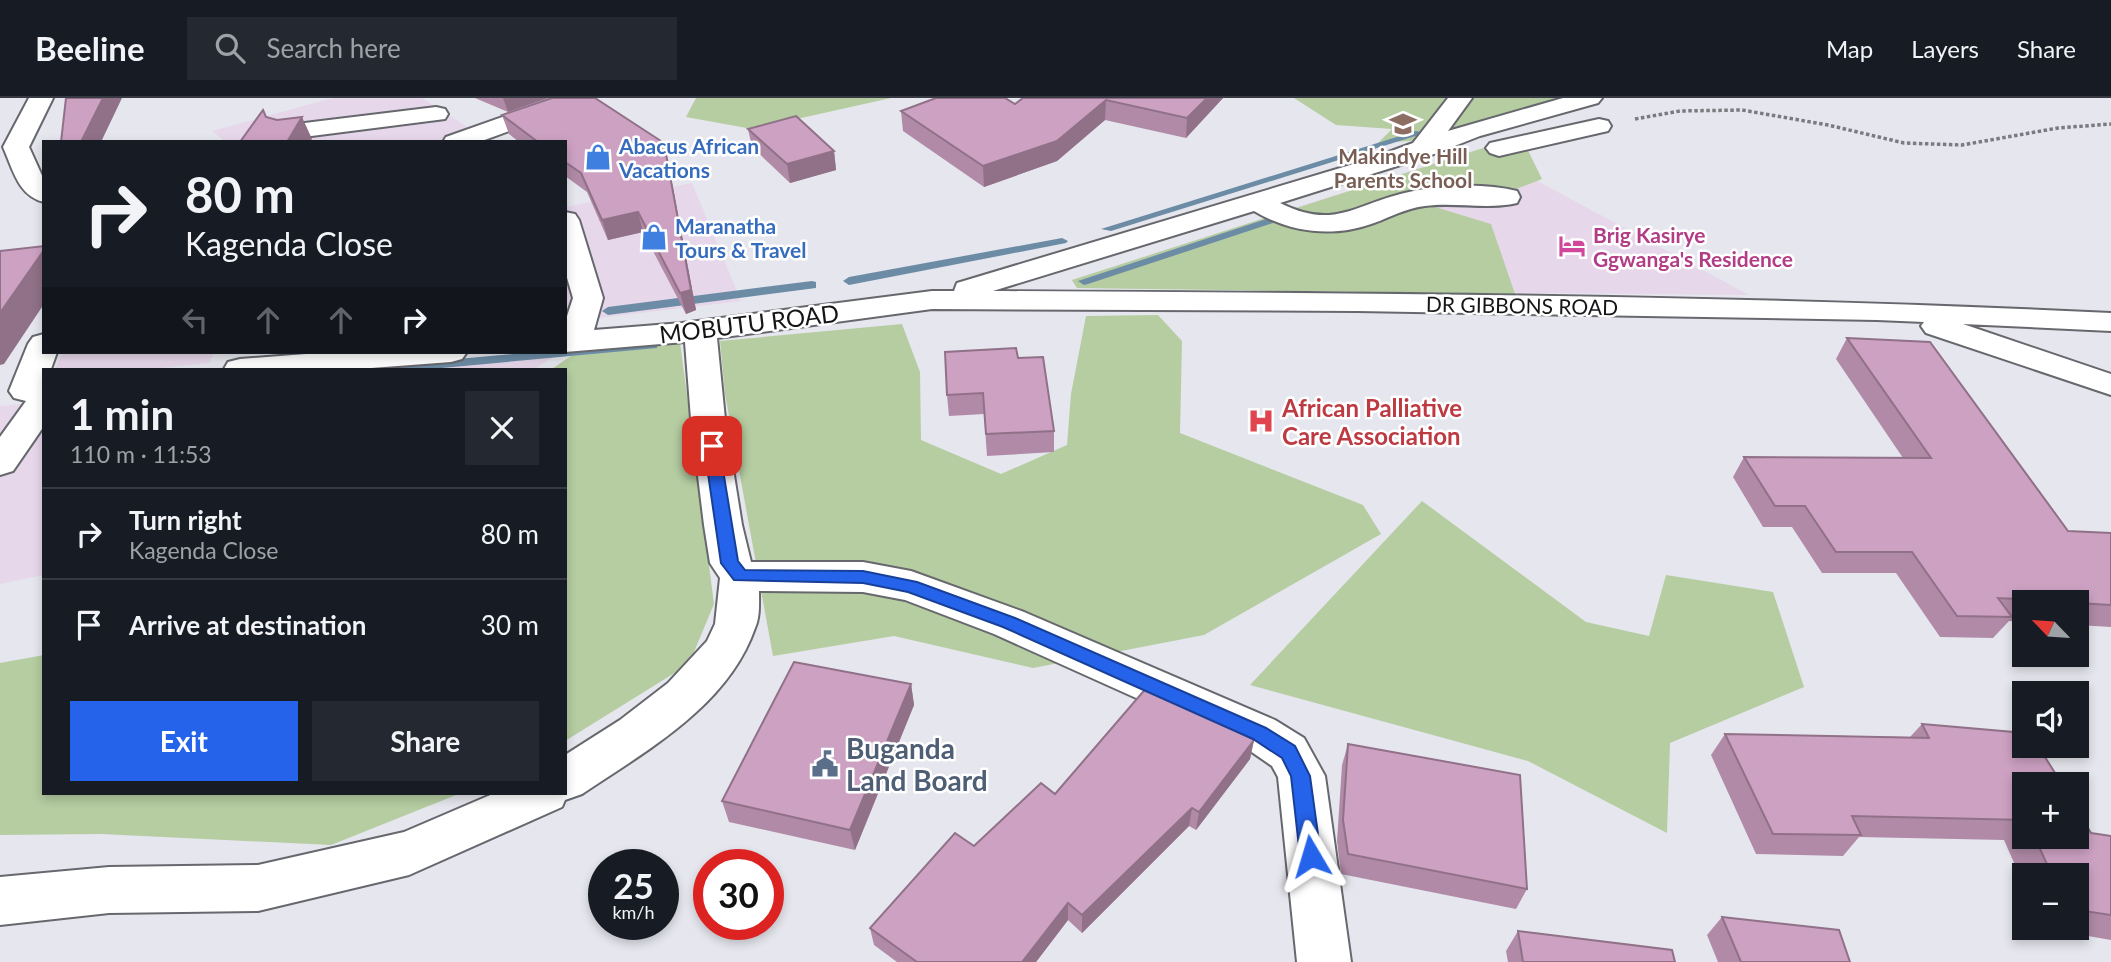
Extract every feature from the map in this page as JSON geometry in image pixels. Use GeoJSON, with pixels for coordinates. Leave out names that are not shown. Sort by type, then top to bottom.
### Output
{"type":"FeatureCollection","features":[{"type":"Feature","properties":{"kind":"street"},"geometry":{"type":"LineString","coordinates":[[41,98],[16,147],[33,185],[42,192]]}},
{"type":"Feature","properties":{"kind":"street"},"geometry":{"type":"LineString","coordinates":[[414,98],[464,138],[578,98]]}},
{"type":"Feature","properties":{"kind":"street"},"geometry":{"type":"LineString","coordinates":[[1420,151],[1460,98]]}},
{"type":"Feature","properties":{"kind":"street"},"geometry":{"type":"LineString","coordinates":[[932,300],[1590,98]]}},
{"type":"Feature","properties":{"kind":"street"},"geometry":{"type":"LineString","coordinates":[[288,132],[436,114]]}},
{"type":"Feature","properties":{"kind":"street"},"geometry":{"type":"LineString","coordinates":[[1449,140],[1504,148],[1599,126]]}},
{"type":"Feature","properties":{"kind":"street"},"geometry":{"type":"LineString","coordinates":[[1257,201],[1281,217],[1302,223],[1323,224],[1358,219],[1410,200],[1455,195],[1507,197]]}},
{"type":"Feature","properties":{"kind":"street"},"geometry":{"type":"LineString","coordinates":[[567,227],[588,298],[570,342]]}},
{"type":"Feature","properties":{"kind":"street","name":"DR GIBBONS ROAD"},"geometry":{"type":"LineString","coordinates":[[932,300],[1343,302],[1896,312],[2111,322]]}},
{"type":"Feature","properties":{"kind":"street","name":"MOBUTU ROAD"},"geometry":{"type":"LineString","coordinates":[[570,342],[700,330],[932,300]]}},
{"type":"Feature","properties":{"kind":"street"},"geometry":{"type":"LineString","coordinates":[[1896,312],[2111,385]]}},
{"type":"Feature","properties":{"kind":"street"},"geometry":{"type":"LineString","coordinates":[[567,779],[644,729],[709,672],[734,629],[740,576],[730,563],[723,525],[708,419],[700,330]]}},
{"type":"Feature","properties":{"kind":"street"},"geometry":{"type":"LineString","coordinates":[[0,463],[28,394],[42,350]]}},
{"type":"Feature","properties":{"kind":"street"},"geometry":{"type":"LineString","coordinates":[[252,368],[426,354]]}},
{"type":"Feature","properties":{"kind":"street"},"geometry":{"type":"LineString","coordinates":[[740,576],[863,577],[911,586],[1009,622],[1108,665],[1259,733],[1288,752],[1301,776],[1324,962]]}},
{"type":"Feature","properties":{"kind":"street"},"geometry":{"type":"LineString","coordinates":[[0,901],[108,890],[258,888],[409,853],[540,795]]}},
{"type":"Feature","properties":{"kind":"path"},"geometry":{"type":"LineString","coordinates":[[1599,126],[1680,111],[1742,110],[1828,124],[1904,143],[1962,145],[2058,128],[2111,124]]}},
{"type":"Feature","properties":{"kind":"shaded area"},"geometry":{"type":"Polygon","coordinates":[[[333,98],[422,98],[472,130],[444,140],[223,140],[212,131],[333,98]]]}},
{"type":"Feature","properties":{"kind":"shaded area"},"geometry":{"type":"Polygon","coordinates":[[[1478,149],[1749,295],[1077,288],[1072,280],[1478,149]]]}},
{"type":"Feature","properties":{"kind":"shaded area"},"geometry":{"type":"Polygon","coordinates":[[[692,183],[741,301],[567,322],[567,207],[692,183]]]}},
{"type":"Feature","properties":{"kind":"shaded area"},"geometry":{"type":"Polygon","coordinates":[[[62,354],[213,354],[209,363],[161,368],[55,368],[62,354]]]}},
{"type":"Feature","properties":{"kind":"shaded area"},"geometry":{"type":"Polygon","coordinates":[[[540,354],[559,354],[536,368],[390,368],[540,354]]]}},
{"type":"Feature","properties":{"kind":"shaded area"},"geometry":{"type":"Polygon","coordinates":[[[42,402],[42,575],[0,584],[0,406],[42,402]]]}},
{"type":"Feature","properties":{"kind":"green space"},"geometry":{"type":"Polygon","coordinates":[[[696,98],[891,98],[752,129],[686,117],[696,98]]]}},
{"type":"Feature","properties":{"kind":"green space","name":"Makindye Hill Parents School"},"geometry":{"type":"Polygon","coordinates":[[[1294,98],[1564,98],[1473,137],[1378,143],[1392,129],[1336,125],[1294,98]]]}},
{"type":"Feature","properties":{"kind":"green space"},"geometry":{"type":"Polygon","coordinates":[[[1521,136],[1542,179],[1516,189],[1450,181],[1420,198],[1435,207],[1491,224],[1515,294],[1077,288],[1072,280],[1521,136]]]}},
{"type":"Feature","properties":{"kind":"green space"},"geometry":{"type":"Polygon","coordinates":[[[1158,315],[1182,341],[1180,433],[1363,505],[1381,534],[1204,635],[1033,668],[894,636],[773,656],[725,394],[720,341],[902,324],[920,372],[921,440],[1001,474],[1067,445],[1071,394],[1086,316],[1158,315]]]}},
{"type":"Feature","properties":{"kind":"green space"},"geometry":{"type":"Polygon","coordinates":[[[680,342],[714,604],[689,664],[567,740],[567,368],[553,368],[575,353],[680,342]]]}},
{"type":"Feature","properties":{"kind":"green space"},"geometry":{"type":"Polygon","coordinates":[[[1422,501],[1586,622],[1649,636],[1666,575],[1773,592],[1804,687],[1670,743],[1667,833],[1528,761],[1250,685],[1422,501]]]}},
{"type":"Feature","properties":{"kind":"green space"},"geometry":{"type":"Polygon","coordinates":[[[42,655],[42,795],[456,795],[331,845],[101,834],[0,835],[0,663],[42,655]]]}},
{"type":"Feature","properties":{"kind":"building"},"geometry":{"type":"Polygon","coordinates":[[[66,98],[103,98],[82,140],[61,140],[66,98]]]}},
{"type":"Feature","properties":{"kind":"building"},"geometry":{"type":"Polygon","coordinates":[[[552,98],[595,98],[664,143],[691,290],[680,293],[638,212],[602,220],[581,173],[567,163],[567,140],[535,140],[502,115],[552,98]]]}},
{"type":"Feature","properties":{"kind":"building"},"geometry":{"type":"Polygon","coordinates":[[[936,98],[1005,98],[1015,104],[1023,98],[1207,98],[1187,118],[1106,100],[1057,141],[983,166],[901,111],[936,98]]]}},
{"type":"Feature","properties":{"kind":"building"},"geometry":{"type":"Polygon","coordinates":[[[263,110],[266,117],[277,120],[302,117],[288,140],[241,140],[263,110]]]}},
{"type":"Feature","properties":{"kind":"building"},"geometry":{"type":"Polygon","coordinates":[[[796,116],[834,151],[787,164],[748,129],[796,116]]]}},
{"type":"Feature","properties":{"kind":"building"},"geometry":{"type":"Polygon","coordinates":[[[42,246],[42,253],[0,313],[0,251],[42,246]]]}},
{"type":"Feature","properties":{"kind":"building"},"geometry":{"type":"Polygon","coordinates":[[[1847,338],[1930,342],[2068,531],[2111,533],[2111,605],[2090,604],[2090,590],[2012,590],[2012,599],[1998,598],[2012,617],[1957,616],[1912,552],[1836,552],[1805,506],[1775,506],[1744,457],[1931,458],[1847,338]]]}},
{"type":"Feature","properties":{"kind":"building"},"geometry":{"type":"Polygon","coordinates":[[[1016,348],[1018,358],[1043,357],[1054,431],[986,434],[983,393],[947,395],[945,352],[1016,348]]]}},
{"type":"Feature","properties":{"kind":"building","name":"Buganda Land Board"},"geometry":{"type":"Polygon","coordinates":[[[794,662],[911,684],[850,830],[722,801],[794,662]]]}},
{"type":"Feature","properties":{"kind":"building"},"geometry":{"type":"Polygon","coordinates":[[[1148,686],[1202,710],[1254,740],[1199,812],[1192,808],[1082,915],[1068,903],[1022,962],[917,962],[870,928],[955,833],[974,846],[1041,783],[1055,794],[1148,686]]]}},
{"type":"Feature","properties":{"kind":"building"},"geometry":{"type":"Polygon","coordinates":[[[1922,724],[2012,732],[2012,758],[2046,758],[2054,772],[2012,772],[2012,820],[1852,816],[1861,835],[1773,834],[1725,734],[1929,738],[1922,724]]]}},
{"type":"Feature","properties":{"kind":"building"},"geometry":{"type":"Polygon","coordinates":[[[1348,744],[1520,775],[1527,889],[1348,854],[1343,820],[1348,744]]]}},
{"type":"Feature","properties":{"kind":"building"},"geometry":{"type":"Polygon","coordinates":[[[2089,830],[2091,833],[2111,836],[2111,915],[2089,912],[2089,863],[2046,863],[2040,849],[2089,849],[2089,830]]]}},
{"type":"Feature","properties":{"kind":"building"},"geometry":{"type":"Polygon","coordinates":[[[1722,917],[1839,930],[1850,962],[1741,962],[1722,917]]]}},
{"type":"Feature","properties":{"kind":"building"},"geometry":{"type":"Polygon","coordinates":[[[1518,931],[1672,950],[1675,962],[1523,962],[1518,931]]]}},
{"type":"Feature","properties":{"kind":"waterway"},"geometry":{"type":"LineString","coordinates":[[1107,229],[1420,133]]}},
{"type":"Feature","properties":{"kind":"waterway"},"geometry":{"type":"LineString","coordinates":[[1084,281],[1269,221]]}},
{"type":"Feature","properties":{"kind":"waterway"},"geometry":{"type":"LineString","coordinates":[[849,281],[1062,241]]}},
{"type":"Feature","properties":{"kind":"waterway"},"geometry":{"type":"LineString","coordinates":[[608,311],[812,285]]}},
{"type":"Feature","properties":{"kind":"waterway"},"geometry":{"type":"LineString","coordinates":[[567,353],[652,345]]}},
{"type":"Feature","properties":{"kind":"waterway"},"geometry":{"type":"LineString","coordinates":[[401,368],[554,354]]}},
{"type":"Feature","properties":{"kind":"place","name":"Makindye Hill Parents School"},"geometry":{"type":"Point","coordinates":[1403,124]}},
{"type":"Feature","properties":{"kind":"place","name":"Abacus African Vacations"},"geometry":{"type":"Point","coordinates":[598,157]}},
{"type":"Feature","properties":{"kind":"place","name":"Maranatha Tours & Travel"},"geometry":{"type":"Point","coordinates":[654,237]}},
{"type":"Feature","properties":{"kind":"place","name":"Brig Kasirye Ggwanga's Residence"},"geometry":{"type":"Point","coordinates":[1572,246]}},
{"type":"Feature","properties":{"kind":"place","name":"African Palliative Care Association"},"geometry":{"type":"Point","coordinates":[1261,421]}},
{"type":"Feature","properties":{"kind":"place","name":"Buganda Land Board"},"geometry":{"type":"Point","coordinates":[825,764]}},
{"type":"Feature","properties":{"kind":"route"},"geometry":{"type":"LineString","coordinates":[[712,446],[730,563],[740,576],[863,577],[911,586],[1009,622],[1259,733],[1288,752],[1301,776],[1311,856]]}}]}
